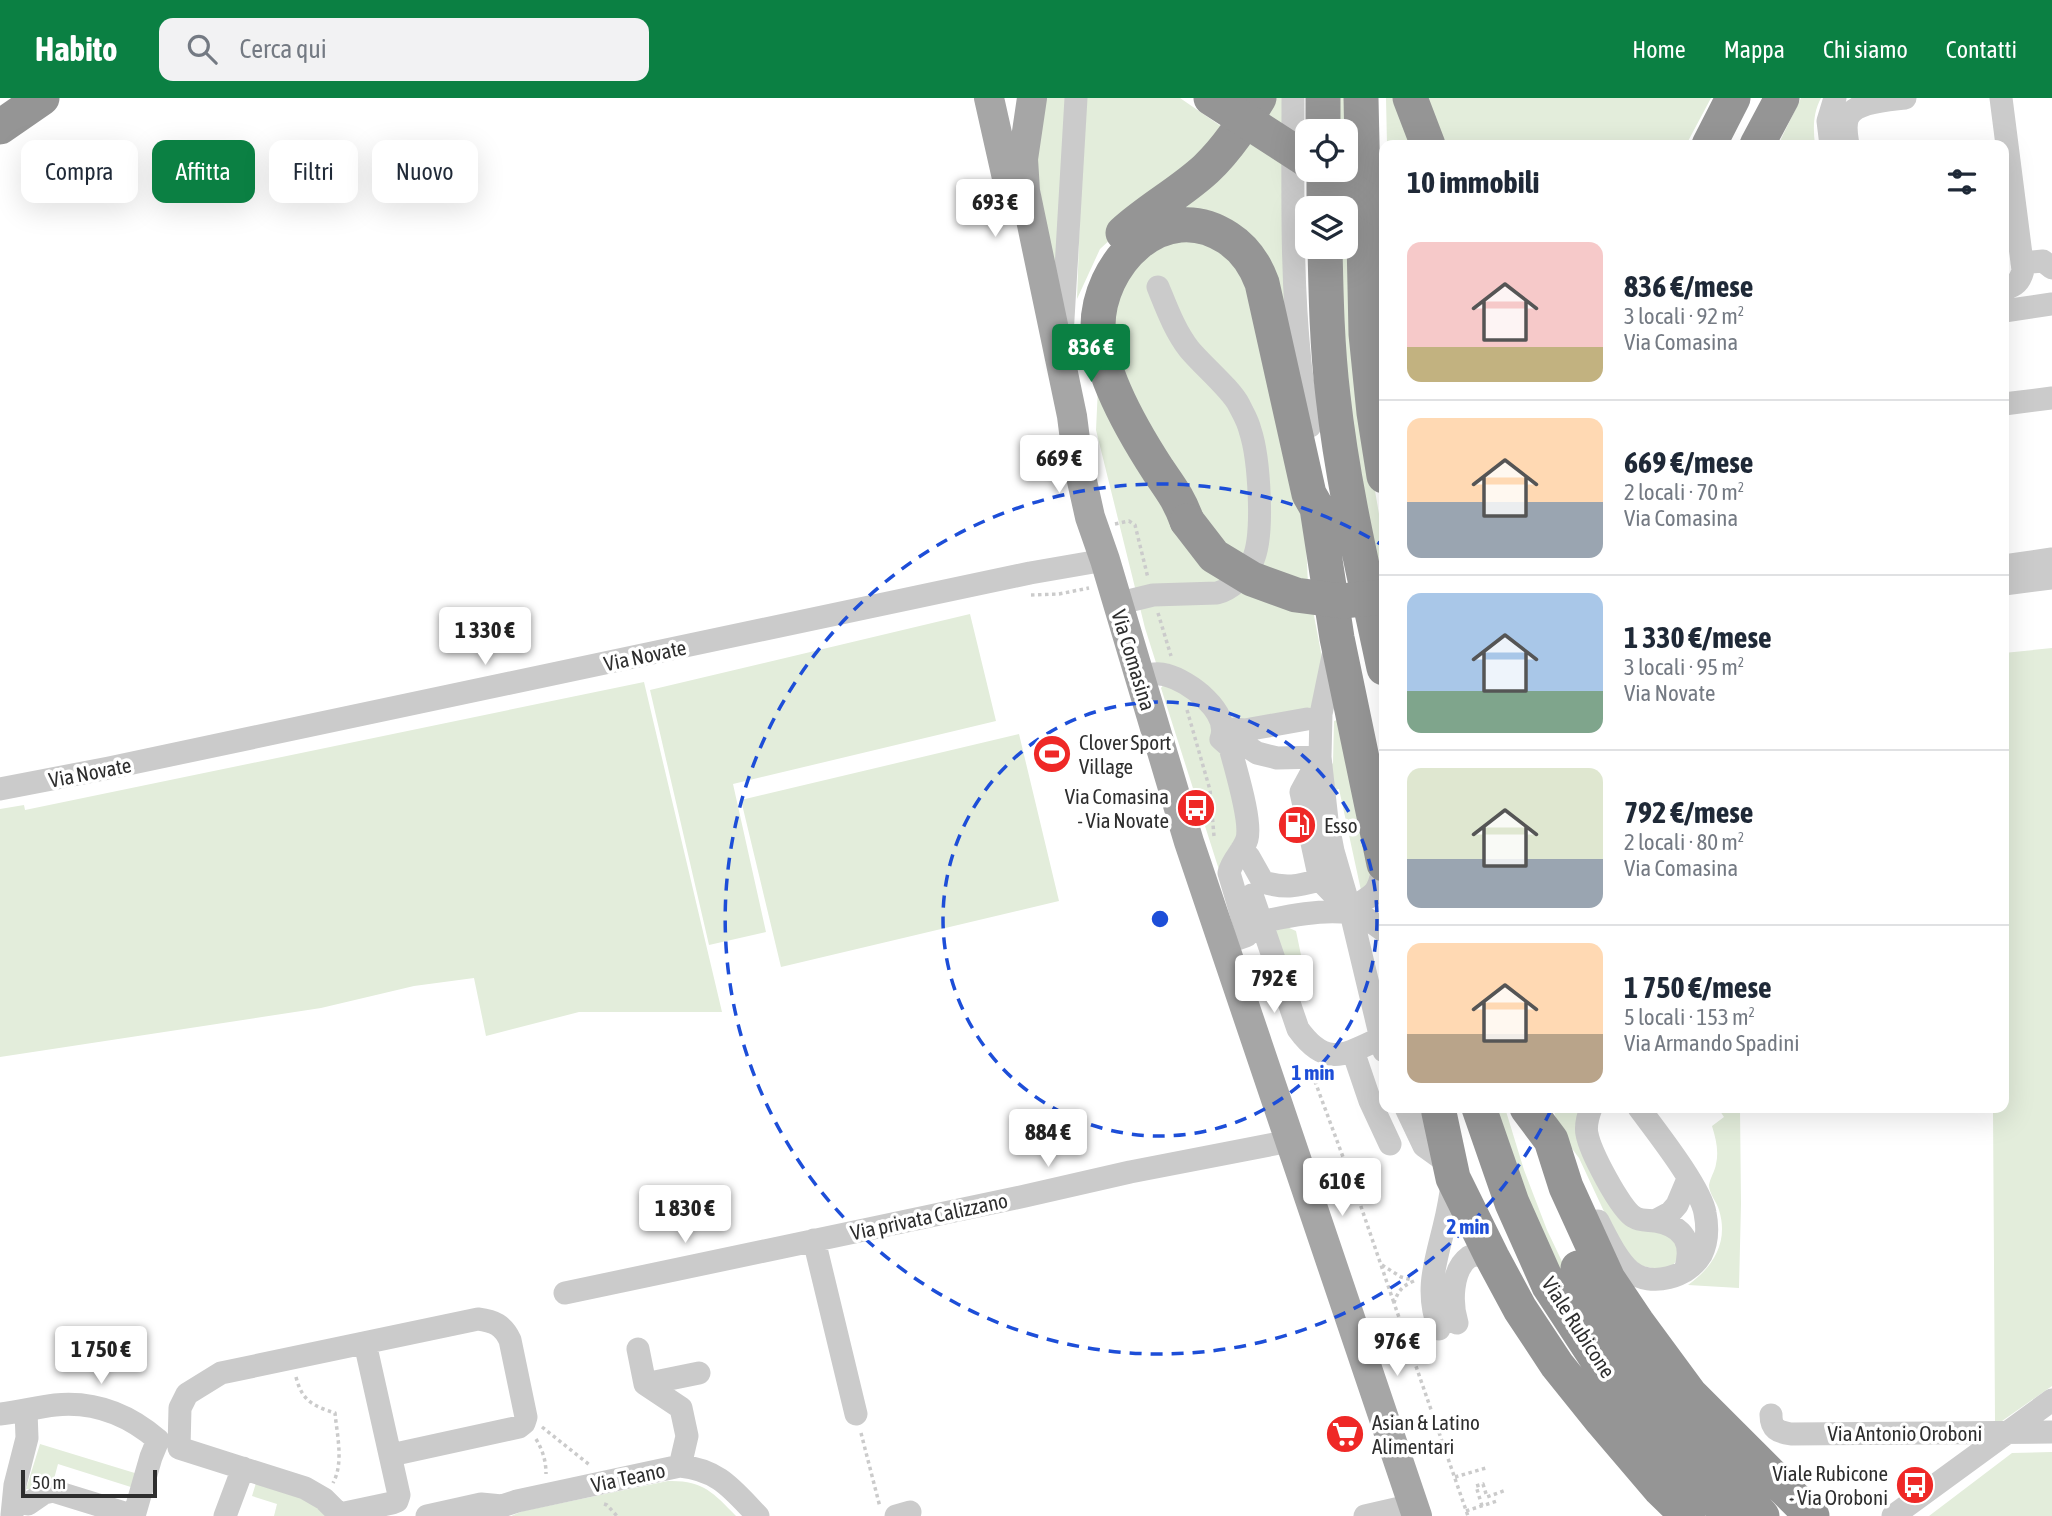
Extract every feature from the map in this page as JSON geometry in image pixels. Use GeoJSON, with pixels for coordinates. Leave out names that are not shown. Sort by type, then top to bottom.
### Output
{"type":"FeatureCollection","features":[{"type":"Feature","properties":{"kind":"highway"},"geometry":{"type":"LineString","coordinates":[[0,127],[42,98]]}},
{"type":"Feature","properties":{"kind":"highway"},"geometry":{"type":"LineString","coordinates":[[1211,98],[1295,152]]}},
{"type":"Feature","properties":{"kind":"highway"},"geometry":{"type":"LineString","coordinates":[[1259,98],[1220,155],[1204,171],[1144,215],[1108,247],[1093,274],[1085,300],[1086,335],[1120,430],[1144,472],[1169,507],[1187,521],[1214,556],[1252,579],[1296,594],[1342,601],[1379,597]]}},
{"type":"Feature","properties":{"kind":"highway"},"geometry":{"type":"LineString","coordinates":[[1323,98],[1324,119]]}},
{"type":"Feature","properties":{"kind":"highway"},"geometry":{"type":"LineString","coordinates":[[1361,98],[1366,334],[1379,444]]}},
{"type":"Feature","properties":{"kind":"highway"},"geometry":{"type":"LineString","coordinates":[[1410,98],[1426,140]]}},
{"type":"Feature","properties":{"kind":"highway"},"geometry":{"type":"LineString","coordinates":[[1720,131],[1757,98]]}},
{"type":"Feature","properties":{"kind":"highway"},"geometry":{"type":"LineString","coordinates":[[1760,140],[1782,98]]}},
{"type":"Feature","properties":{"kind":"highway"},"geometry":{"type":"LineString","coordinates":[[1340,182],[1379,209]]}},
{"type":"Feature","properties":{"kind":"highway"},"geometry":{"type":"LineString","coordinates":[[1187,521],[1180,501],[1128,419],[1105,363],[1098,334],[1102,295],[1116,267],[1130,250],[1146,237],[1161,229],[1178,225],[1196,226],[1222,234],[1242,249],[1256,268],[1264,293],[1308,494],[1317,508],[1337,638],[1379,840]]}},
{"type":"Feature","properties":{"kind":"highway"},"geometry":{"type":"LineString","coordinates":[[1325,259],[1328,350],[1335,410],[1352,516],[1379,644]]}},
{"type":"Feature","properties":{"kind":"highway"},"geometry":{"type":"LineString","coordinates":[[1350,702],[1379,769]]}},
{"type":"Feature","properties":{"kind":"highway"},"geometry":{"type":"LineString","coordinates":[[1439,1113],[1451,1171],[1481,1257],[1557,1365],[1660,1489],[1688,1516]]}},
{"type":"Feature","properties":{"kind":"highway","name":"Viale Rubicone"},"geometry":{"type":"LineString","coordinates":[[1481,1113],[1512,1203],[1549,1286],[1604,1370],[1676,1458],[1730,1516]]}},
{"type":"Feature","properties":{"kind":"highway","name":"Viale Rubicone"},"geometry":{"type":"LineString","coordinates":[[1519,1113],[1532,1157],[1592,1298],[1630,1360],[1674,1417],[1762,1516]]}},
{"type":"Feature","properties":{"kind":"highway"},"geometry":{"type":"LineString","coordinates":[[1531,1113],[1550,1140],[1566,1187],[1608,1279],[1637,1322],[1690,1394],[1812,1516]]}},
{"type":"Feature","properties":{"kind":"main road","name":"Via Comasina"},"geometry":{"type":"LineString","coordinates":[[989,98],[1023,248],[1060,364]]}},
{"type":"Feature","properties":{"kind":"main road","name":"Via Comasina"},"geometry":{"type":"LineString","coordinates":[[1032,98],[1023,159],[1025,191],[1072,416],[1091,474],[1104,527],[1106,583],[1139,677],[1189,842],[1415,1510]]}},
{"type":"Feature","properties":{"kind":"street"},"geometry":{"type":"LineString","coordinates":[[1060,364],[1076,98]]}},
{"type":"Feature","properties":{"kind":"street"},"geometry":{"type":"LineString","coordinates":[[1293,98],[1296,304],[1300,363],[1320,492],[1317,508]]}},
{"type":"Feature","properties":{"kind":"street"},"geometry":{"type":"LineString","coordinates":[[1830,140],[1828,121],[1835,98]]}},
{"type":"Feature","properties":{"kind":"street"},"geometry":{"type":"LineString","coordinates":[[1848,140],[1846,128],[1848,117],[1853,112],[1866,104],[1905,98]]}},
{"type":"Feature","properties":{"kind":"street"},"geometry":{"type":"LineString","coordinates":[[2001,98],[2006,140]]}},
{"type":"Feature","properties":{"kind":"street"},"geometry":{"type":"LineString","coordinates":[[2009,161],[2023,270],[2020,280],[2009,287]]}},
{"type":"Feature","properties":{"kind":"street"},"geometry":{"type":"LineString","coordinates":[[2022,263],[2043,261],[2052,268]]}},
{"type":"Feature","properties":{"kind":"street","name":"Via Novate"},"geometry":{"type":"LineString","coordinates":[[10,787],[1030,573],[1217,593],[1231,588],[1253,562],[1259,534],[1258,473],[1250,430],[1237,401],[1188,347],[1173,324],[1158,287]]}},
{"type":"Feature","properties":{"kind":"street"},"geometry":{"type":"LineString","coordinates":[[2009,310],[2052,304]]}},
{"type":"Feature","properties":{"kind":"street"},"geometry":{"type":"LineString","coordinates":[[2009,403],[2052,398]]}},
{"type":"Feature","properties":{"kind":"street"},"geometry":{"type":"LineString","coordinates":[[2009,565],[2052,559]]}},
{"type":"Feature","properties":{"kind":"street"},"geometry":{"type":"LineString","coordinates":[[2009,583],[2052,578]]}},
{"type":"Feature","properties":{"kind":"street"},"geometry":{"type":"LineString","coordinates":[[1337,638],[1321,714],[1320,757],[1331,841],[1379,1028]]}},
{"type":"Feature","properties":{"kind":"street"},"geometry":{"type":"LineString","coordinates":[[1139,677],[1157,673],[1191,686],[1220,717],[1224,731],[1221,740],[1230,747],[1249,826],[1247,840],[1231,864],[1229,873],[1246,936],[1223,944]]}},
{"type":"Feature","properties":{"kind":"street"},"geometry":{"type":"LineString","coordinates":[[1224,731],[1307,719]]}},
{"type":"Feature","properties":{"kind":"street"},"geometry":{"type":"LineString","coordinates":[[1224,731],[1257,753],[1277,758],[1320,757]]}},
{"type":"Feature","properties":{"kind":"street"},"geometry":{"type":"LineString","coordinates":[[1320,757],[1301,792],[1320,880],[1351,912],[1379,928]]}},
{"type":"Feature","properties":{"kind":"street"},"geometry":{"type":"LineString","coordinates":[[1242,849],[1263,882],[1292,887],[1320,880]]}},
{"type":"Feature","properties":{"kind":"street"},"geometry":{"type":"LineString","coordinates":[[1242,849],[1246,879],[1298,1029],[1309,1044],[1323,1053],[1339,1055],[1379,1045]]}},
{"type":"Feature","properties":{"kind":"street"},"geometry":{"type":"LineString","coordinates":[[1351,912],[1357,903],[1372,895],[1379,882]]}},
{"type":"Feature","properties":{"kind":"street"},"geometry":{"type":"LineString","coordinates":[[1260,922],[1298,914],[1351,912]]}},
{"type":"Feature","properties":{"kind":"street"},"geometry":{"type":"LineString","coordinates":[[1353,1051],[1370,1101],[1389,1142]]}},
{"type":"Feature","properties":{"kind":"street"},"geometry":{"type":"LineString","coordinates":[[1408,1113],[1424,1146],[1451,1171],[1431,1299],[1448,1326],[1457,1277],[1462,1266],[1481,1257],[1459,1236],[1442,1237]]}},
{"type":"Feature","properties":{"kind":"street"},"geometry":{"type":"LineString","coordinates":[[1589,1113],[1586,1132],[1591,1147],[1624,1209],[1636,1219],[1670,1224],[1681,1233],[1688,1244],[1689,1257],[1685,1271]]}},
{"type":"Feature","properties":{"kind":"street"},"geometry":{"type":"LineString","coordinates":[[1550,1140],[1576,1178],[1619,1257],[1632,1272],[1648,1280],[1667,1279],[1685,1271],[1700,1256],[1708,1234],[1705,1209],[1643,1113]]}},
{"type":"Feature","properties":{"kind":"street","name":"Via privata Calizzano"},"geometry":{"type":"LineString","coordinates":[[565,1293],[1290,1140]]}},
{"type":"Feature","properties":{"kind":"street"},"geometry":{"type":"LineString","coordinates":[[1654,1221],[1670,1213],[1677,1205],[1688,1179]]}},
{"type":"Feature","properties":{"kind":"street"},"geometry":{"type":"LineString","coordinates":[[814,1240],[856,1415]]}},
{"type":"Feature","properties":{"kind":"street"},"geometry":{"type":"LineString","coordinates":[[26,1411],[27,1438],[15,1485],[13,1509],[28,1504],[44,1493],[53,1492],[134,1516],[144,1479],[168,1438],[187,1394],[222,1373],[478,1319],[493,1321],[505,1330],[510,1340],[525,1420],[519,1427],[391,1455]]}},
{"type":"Feature","properties":{"kind":"street"},"geometry":{"type":"LineString","coordinates":[[0,1414],[69,1404],[100,1408],[168,1438],[179,1448],[305,1488],[335,1510],[397,1501],[399,1495],[391,1455],[365,1343]]}},
{"type":"Feature","properties":{"kind":"street"},"geometry":{"type":"LineString","coordinates":[[638,1349],[645,1384],[681,1408],[687,1436],[680,1466]]}},
{"type":"Feature","properties":{"kind":"street"},"geometry":{"type":"LineString","coordinates":[[645,1384],[699,1373]]}},
{"type":"Feature","properties":{"kind":"street"},"geometry":{"type":"LineString","coordinates":[[1893,1516],[2052,1400]]}},
{"type":"Feature","properties":{"kind":"street","name":"Via Antonio Oroboni"},"geometry":{"type":"LineString","coordinates":[[1771,1415],[1772,1425],[1782,1433],[2052,1432]]}},
{"type":"Feature","properties":{"kind":"street","name":"Via Teano"},"geometry":{"type":"LineString","coordinates":[[427,1516],[481,1504],[493,1511],[549,1494],[680,1466],[699,1468],[715,1475],[758,1516]]}},
{"type":"Feature","properties":{"kind":"street"},"geometry":{"type":"LineString","coordinates":[[225,1516],[243,1468]]}},
{"type":"Feature","properties":{"kind":"street"},"geometry":{"type":"LineString","coordinates":[[1365,1516],[1415,1510]]}},
{"type":"Feature","properties":{"kind":"path"},"geometry":{"type":"LineString","coordinates":[[1125,521],[1132,522],[1137,528],[1148,586],[1210,790],[1214,840]]}},
{"type":"Feature","properties":{"kind":"path"},"geometry":{"type":"LineString","coordinates":[[1028,595],[1059,594],[1106,583]]}},
{"type":"Feature","properties":{"kind":"path"},"geometry":{"type":"LineString","coordinates":[[1332,1202],[1356,1192],[1379,1144],[1389,1142]]}},
{"type":"Feature","properties":{"kind":"path"},"geometry":{"type":"LineString","coordinates":[[1394,1303],[1401,1288],[1414,1281],[1390,1272],[1380,1264],[1467,1513],[1497,1501]]}},
{"type":"Feature","properties":{"kind":"path"},"geometry":{"type":"LineString","coordinates":[[292,1358],[300,1393],[316,1407],[335,1413],[339,1458],[335,1510]]}},
{"type":"Feature","properties":{"kind":"path"},"geometry":{"type":"LineString","coordinates":[[856,1415],[882,1516]]}},
{"type":"Feature","properties":{"kind":"path"},"geometry":{"type":"LineString","coordinates":[[525,1420],[545,1430],[596,1469],[599,1482]]}},
{"type":"Feature","properties":{"kind":"path"},"geometry":{"type":"LineString","coordinates":[[525,1420],[542,1449],[549,1494]]}},
{"type":"Feature","properties":{"kind":"path"},"geometry":{"type":"LineString","coordinates":[[1455,1477],[1486,1468]]}},
{"type":"Feature","properties":{"kind":"path"},"geometry":{"type":"LineString","coordinates":[[1482,1506],[1476,1486],[1483,1484],[1487,1497],[1506,1490]]}},
{"type":"Feature","properties":{"kind":"green space"},"geometry":{"type":"Polygon","coordinates":[[[1040,98],[1066,98],[1054,292],[1033,139],[1040,98]]]}},
{"type":"Feature","properties":{"kind":"green space"},"geometry":{"type":"Polygon","coordinates":[[[1084,98],[1180,98],[1228,131],[1100,249],[1077,299],[1084,98]]]}},
{"type":"Feature","properties":{"kind":"green space"},"geometry":{"type":"Polygon","coordinates":[[[1270,98],[1287,98],[1290,332],[1267,275],[1168,219],[1270,98]]]}},
{"type":"Feature","properties":{"kind":"green space"},"geometry":{"type":"Polygon","coordinates":[[[1333,98],[1349,98],[1350,119],[1333,119],[1333,98]]]}},
{"type":"Feature","properties":{"kind":"green space"},"geometry":{"type":"Polygon","coordinates":[[[1386,98],[1395,98],[1412,140],[1387,140],[1386,98]]]}},
{"type":"Feature","properties":{"kind":"green space"},"geometry":{"type":"Polygon","coordinates":[[[1422,98],[1711,98],[1689,140],[1438,140],[1422,98]]]}},
{"type":"Feature","properties":{"kind":"green space"},"geometry":{"type":"Polygon","coordinates":[[[1801,98],[1821,98],[1814,121],[1815,140],[1780,140],[1801,98]]]}},
{"type":"Feature","properties":{"kind":"green space"},"geometry":{"type":"Polygon","coordinates":[[[1342,182],[1354,182],[1354,196],[1337,196],[1342,182]]]}},
{"type":"Feature","properties":{"kind":"green space"},"geometry":{"type":"Polygon","coordinates":[[[1192,235],[1240,262],[1291,446],[1306,544],[1308,584],[1327,684],[1312,710],[1241,722],[1157,666],[1145,628],[1096,430],[1101,324],[1129,262],[1192,235]]]}},
{"type":"Feature","properties":{"kind":"green space"},"geometry":{"type":"Polygon","coordinates":[[[1335,259],[1358,259],[1368,450],[1379,514],[1379,603],[1361,515],[1335,259]]]}},
{"type":"Feature","properties":{"kind":"green space"},"geometry":{"type":"Polygon","coordinates":[[[970,614],[996,721],[733,784],[766,932],[709,945],[650,690],[970,614]]]}},
{"type":"Feature","properties":{"kind":"green space"},"geometry":{"type":"Polygon","coordinates":[[[2052,648],[2052,1386],[2002,1421],[1995,1421],[1993,1113],[2009,1113],[2009,652],[2052,648]]]}},
{"type":"Feature","properties":{"kind":"green space"},"geometry":{"type":"Polygon","coordinates":[[[644,682],[722,1012],[579,1012],[486,1036],[474,978],[414,986],[321,1008],[0,1057],[0,809],[24,805],[25,810],[644,682]]]}},
{"type":"Feature","properties":{"kind":"green space"},"geometry":{"type":"Polygon","coordinates":[[[1164,684],[1189,695],[1218,726],[1242,831],[1220,873],[1161,688],[1164,684]]]}},
{"type":"Feature","properties":{"kind":"green space"},"geometry":{"type":"Polygon","coordinates":[[[1346,717],[1377,871],[1362,895],[1339,789],[1330,791],[1325,772],[1333,763],[1334,721],[1346,717]]]}},
{"type":"Feature","properties":{"kind":"green space"},"geometry":{"type":"Polygon","coordinates":[[[1019,734],[1059,901],[781,967],[741,800],[1019,734]]]}},
{"type":"Feature","properties":{"kind":"green space"},"geometry":{"type":"Polygon","coordinates":[[[1287,927],[1296,931],[1306,979],[1300,980],[1291,970],[1273,933],[1287,927]]]}},
{"type":"Feature","properties":{"kind":"green space"},"geometry":{"type":"Polygon","coordinates":[[[1489,1113],[1507,1113],[1524,1170],[1547,1230],[1578,1295],[1579,1320],[1489,1113]]]}},
{"type":"Feature","properties":{"kind":"green space"},"geometry":{"type":"Polygon","coordinates":[[[1554,1113],[1583,1113],[1602,1176],[1675,1237],[1680,1255],[1674,1264],[1665,1270],[1641,1266],[1625,1251],[1579,1158],[1564,1138],[1554,1113]]]}},
{"type":"Feature","properties":{"kind":"green space"},"geometry":{"type":"Polygon","coordinates":[[[1721,1113],[1740,1113],[1739,1288],[1688,1285],[1705,1270],[1717,1253],[1720,1243],[1722,1222],[1709,1185],[1717,1154],[1712,1126],[1724,1117],[1721,1113]]]}},
{"type":"Feature","properties":{"kind":"green space"},"geometry":{"type":"Polygon","coordinates":[[[40,1444],[138,1474],[134,1488],[58,1464],[54,1479],[35,1489],[26,1489],[40,1444]]]}},
{"type":"Feature","properties":{"kind":"green space"},"geometry":{"type":"Polygon","coordinates":[[[2052,1452],[2052,1516],[1929,1516],[2012,1453],[2052,1452]]]}},
{"type":"Feature","properties":{"kind":"green space"},"geometry":{"type":"Polygon","coordinates":[[[668,1481],[690,1483],[706,1489],[736,1516],[511,1516],[523,1511],[668,1481]]]}},
{"type":"Feature","properties":{"kind":"green space"},"geometry":{"type":"Polygon","coordinates":[[[256,1483],[311,1501],[327,1516],[274,1516],[277,1504],[252,1496],[256,1483]]]}},
{"type":"Feature","properties":{"kind":"place","name":"Clover Sport Village"},"geometry":{"type":"Point","coordinates":[1052,754]}},
{"type":"Feature","properties":{"kind":"place","name":"Via Comasina - Via Novate"},"geometry":{"type":"Point","coordinates":[1196,808]}},
{"type":"Feature","properties":{"kind":"place","name":"Esso"},"geometry":{"type":"Point","coordinates":[1297,825]}},
{"type":"Feature","properties":{"kind":"place","name":"Asian & Latino Alimentari"},"geometry":{"type":"Point","coordinates":[1345,1434]}},
{"type":"Feature","properties":{"kind":"place","name":"Viale Rubicone - Via Oroboni"},"geometry":{"type":"Point","coordinates":[1915,1485]}}]}
